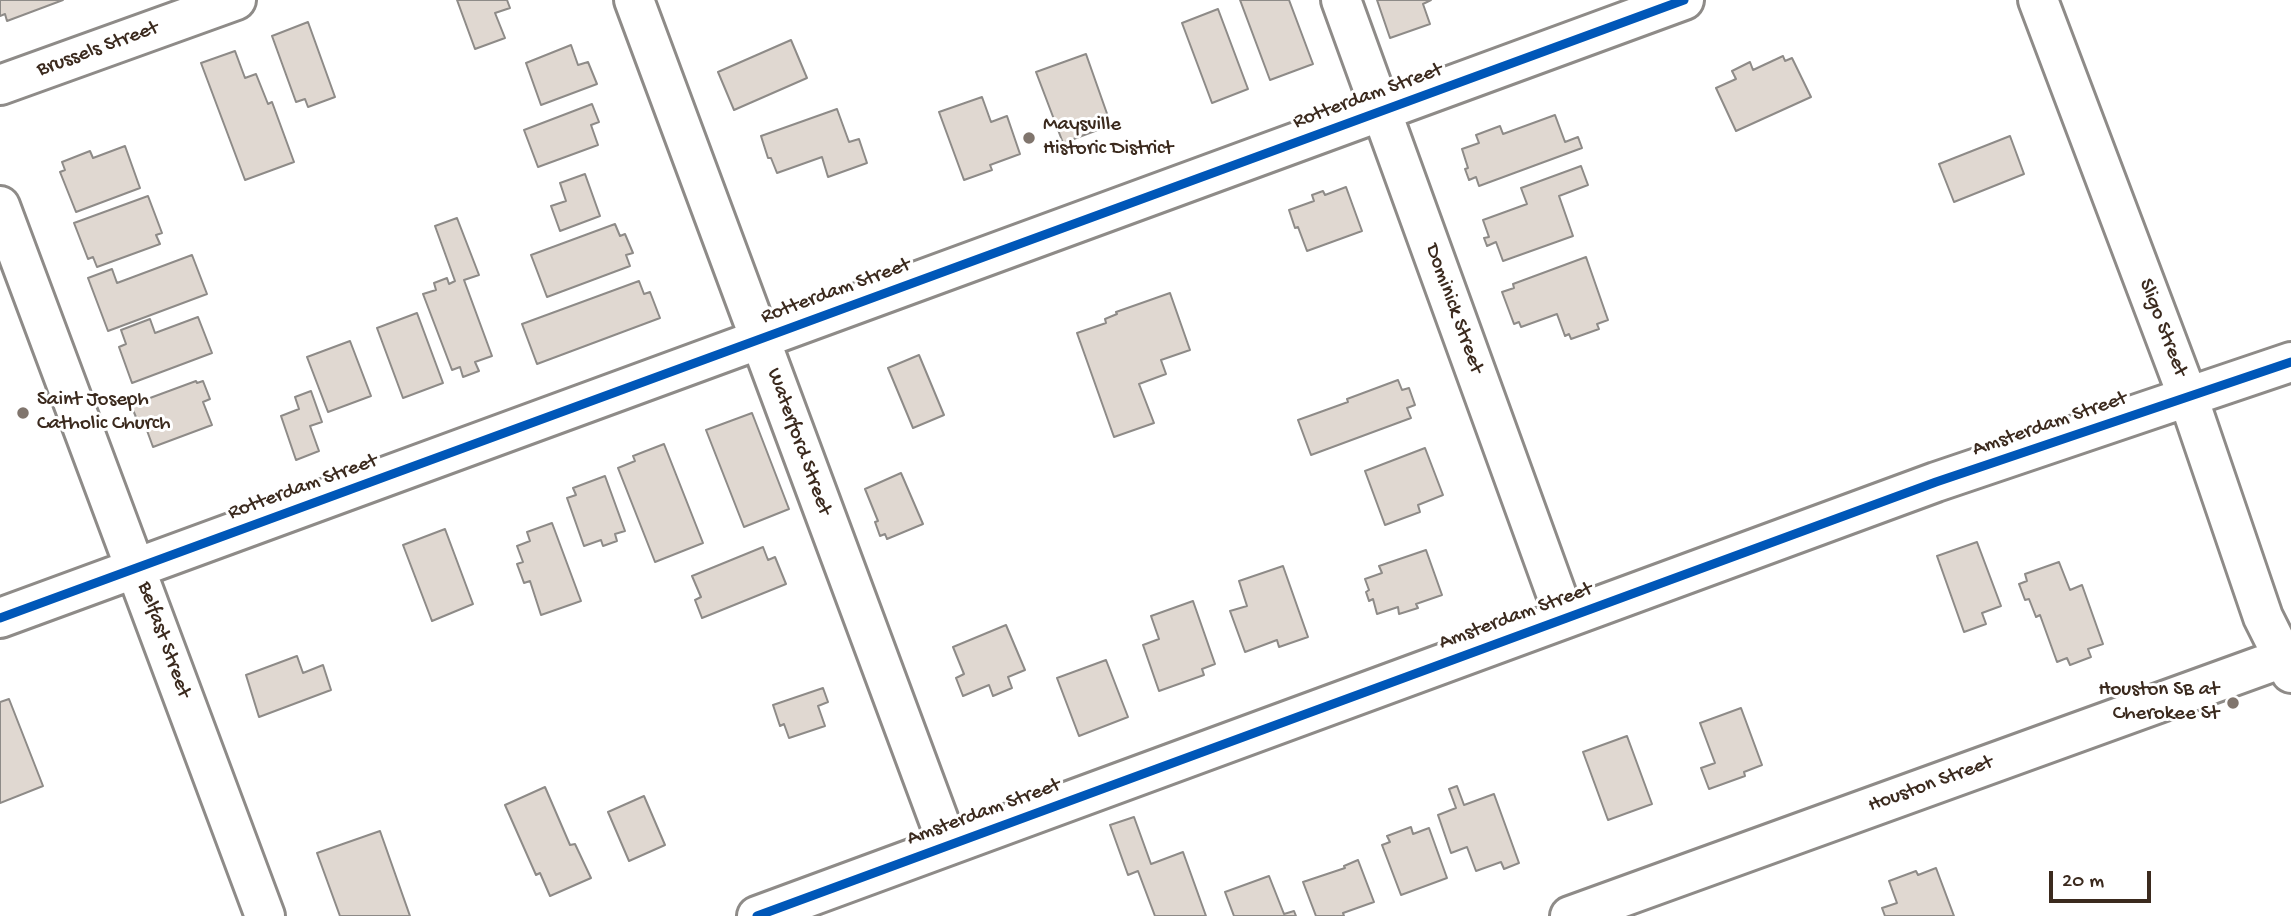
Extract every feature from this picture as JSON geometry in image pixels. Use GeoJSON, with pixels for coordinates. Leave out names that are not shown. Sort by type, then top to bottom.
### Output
{"type":"FeatureCollection","features":[{"type":"Feature","properties":{"kind":"street","name":"Brussels Street"},"geometry":{"type":"LineString","coordinates":[[0,85],[236,0]]}},
{"type":"Feature","properties":{"kind":"street","name":"Waterford Street"},"geometry":{"type":"LineString","coordinates":[[634,0],[948,845]]}},
{"type":"Feature","properties":{"kind":"street","name":"Dominick Street"},"geometry":{"type":"LineString","coordinates":[[1341,0],[1565,618]]}},
{"type":"Feature","properties":{"kind":"street","name":"Rotterdam Street"},"geometry":{"type":"LineString","coordinates":[[0,618],[1684,0]]}},
{"type":"Feature","properties":{"kind":"street","name":"Sligo Street"},"geometry":{"type":"LineString","coordinates":[[2038,0],[2188,397],[2263,617],[2289,662]]}},
{"type":"Feature","properties":{"kind":"street","name":"Belfast Street"},"geometry":{"type":"LineString","coordinates":[[0,206],[265,916]]}},
{"type":"Feature","properties":{"kind":"street","name":"Amsterdam Street"},"geometry":{"type":"LineString","coordinates":[[757,916],[1936,482],[2291,362]]}},
{"type":"Feature","properties":{"kind":"street","name":"Houston Street"},"geometry":{"type":"LineString","coordinates":[[1570,916],[2289,662]]}},
{"type":"Feature","properties":{"kind":"building"},"geometry":{"type":"Polygon","coordinates":[[[0,0],[63,0],[7,21],[5,14],[0,16],[0,0]]]}},
{"type":"Feature","properties":{"kind":"building"},"geometry":{"type":"Polygon","coordinates":[[[457,0],[507,0],[510,8],[495,13],[505,38],[475,49],[457,0]]]}},
{"type":"Feature","properties":{"kind":"building"},"geometry":{"type":"Polygon","coordinates":[[[1240,0],[1289,0],[1313,64],[1270,80],[1240,0]]]}},
{"type":"Feature","properties":{"kind":"building"},"geometry":{"type":"Polygon","coordinates":[[[1377,0],[1431,0],[1423,4],[1430,24],[1390,38],[1377,0]]]}},
{"type":"Feature","properties":{"kind":"building"},"geometry":{"type":"Polygon","coordinates":[[[1218,9],[1248,89],[1212,103],[1182,23],[1218,9]]]}},
{"type":"Feature","properties":{"kind":"building"},"geometry":{"type":"Polygon","coordinates":[[[308,22],[335,97],[308,107],[305,99],[296,102],[272,36],[308,22]]]}},
{"type":"Feature","properties":{"kind":"building"},"geometry":{"type":"Polygon","coordinates":[[[791,40],[807,78],[734,110],[718,72],[791,40]]]}},
{"type":"Feature","properties":{"kind":"building"},"geometry":{"type":"Polygon","coordinates":[[[571,45],[578,65],[588,62],[597,84],[541,105],[526,63],[571,45]]]}},
{"type":"Feature","properties":{"kind":"building"},"geometry":{"type":"Polygon","coordinates":[[[235,51],[245,78],[256,74],[268,104],[272,102],[294,162],[245,180],[201,63],[235,51]]]}},
{"type":"Feature","properties":{"kind":"building"},"geometry":{"type":"Polygon","coordinates":[[[1086,54],[1111,125],[1063,143],[1036,72],[1086,54]]]}},
{"type":"Feature","properties":{"kind":"building"},"geometry":{"type":"Polygon","coordinates":[[[1783,56],[1785,61],[1792,58],[1811,97],[1736,131],[1716,88],[1736,79],[1732,71],[1750,62],[1753,70],[1783,56]]]}},
{"type":"Feature","properties":{"kind":"building"},"geometry":{"type":"Polygon","coordinates":[[[982,97],[991,122],[1007,116],[1020,154],[990,165],[992,170],[964,180],[939,112],[982,97]]]}},
{"type":"Feature","properties":{"kind":"building"},"geometry":{"type":"Polygon","coordinates":[[[592,104],[599,122],[591,125],[598,145],[538,167],[524,130],[592,104]]]}},
{"type":"Feature","properties":{"kind":"building"},"geometry":{"type":"Polygon","coordinates":[[[837,109],[849,142],[859,139],[867,163],[828,177],[822,157],[777,173],[771,158],[768,158],[761,136],[837,109]]]}},
{"type":"Feature","properties":{"kind":"building"},"geometry":{"type":"Polygon","coordinates":[[[1555,115],[1565,142],[1578,137],[1582,148],[1479,186],[1476,177],[1469,180],[1462,149],[1479,143],[1476,135],[1500,126],[1503,134],[1555,115]]]}},
{"type":"Feature","properties":{"kind":"building"},"geometry":{"type":"Polygon","coordinates":[[[2010,136],[2024,174],[1954,202],[1939,164],[2010,136]]]}},
{"type":"Feature","properties":{"kind":"building"},"geometry":{"type":"Polygon","coordinates":[[[125,146],[140,188],[76,212],[60,172],[65,170],[62,162],[90,151],[93,158],[125,146]]]}},
{"type":"Feature","properties":{"kind":"building"},"geometry":{"type":"Polygon","coordinates":[[[1581,166],[1588,185],[1559,196],[1573,236],[1503,261],[1496,242],[1487,246],[1484,238],[1489,237],[1483,220],[1527,204],[1521,188],[1581,166]]]}},
{"type":"Feature","properties":{"kind":"building"},"geometry":{"type":"Polygon","coordinates":[[[585,174],[600,216],[560,231],[551,206],[566,201],[560,183],[585,174]]]}},
{"type":"Feature","properties":{"kind":"building"},"geometry":{"type":"Polygon","coordinates":[[[1346,187],[1362,231],[1307,251],[1289,210],[1314,201],[1312,195],[1323,191],[1325,195],[1346,187]]]}},
{"type":"Feature","properties":{"kind":"building"},"geometry":{"type":"Polygon","coordinates":[[[148,196],[162,233],[156,235],[160,244],[97,267],[93,257],[88,259],[74,223],[148,196]]]}},
{"type":"Feature","properties":{"kind":"building"},"geometry":{"type":"Polygon","coordinates":[[[457,218],[479,275],[464,280],[492,356],[475,362],[479,371],[463,377],[460,367],[452,370],[423,294],[436,290],[434,283],[447,278],[449,284],[455,281],[435,226],[457,218]]]}},
{"type":"Feature","properties":{"kind":"building"},"geometry":{"type":"Polygon","coordinates":[[[615,224],[620,236],[625,234],[633,253],[626,255],[630,266],[547,297],[531,255],[615,224]]]}},
{"type":"Feature","properties":{"kind":"building"},"geometry":{"type":"Polygon","coordinates":[[[192,255],[207,294],[108,331],[88,278],[112,269],[117,283],[192,255]]]}},
{"type":"Feature","properties":{"kind":"building"},"geometry":{"type":"Polygon","coordinates":[[[1586,257],[1608,320],[1597,324],[1599,329],[1571,339],[1569,334],[1565,336],[1557,314],[1521,327],[1519,322],[1514,324],[1502,292],[1514,288],[1513,284],[1586,257]]]}},
{"type":"Feature","properties":{"kind":"building"},"geometry":{"type":"Polygon","coordinates":[[[639,281],[644,294],[650,292],[660,318],[537,364],[522,324],[639,281]]]}},
{"type":"Feature","properties":{"kind":"building"},"geometry":{"type":"Polygon","coordinates":[[[1170,293],[1190,350],[1161,360],[1166,374],[1139,384],[1154,423],[1114,437],[1077,333],[1106,323],[1105,319],[1117,314],[1116,312],[1170,293]]]}},
{"type":"Feature","properties":{"kind":"building"},"geometry":{"type":"Polygon","coordinates":[[[417,313],[443,383],[403,398],[377,328],[417,313]]]}},
{"type":"Feature","properties":{"kind":"building"},"geometry":{"type":"Polygon","coordinates":[[[198,317],[212,353],[132,383],[119,347],[126,344],[121,330],[150,319],[155,333],[198,317]]]}},
{"type":"Feature","properties":{"kind":"building"},"geometry":{"type":"Polygon","coordinates":[[[350,341],[371,396],[328,412],[307,357],[350,341]]]}},
{"type":"Feature","properties":{"kind":"building"},"geometry":{"type":"Polygon","coordinates":[[[919,355],[944,415],[913,428],[888,368],[919,355]]]}},
{"type":"Feature","properties":{"kind":"building"},"geometry":{"type":"Polygon","coordinates":[[[1398,380],[1402,390],[1409,388],[1415,405],[1407,408],[1411,418],[1311,455],[1298,420],[1398,380]]]}},
{"type":"Feature","properties":{"kind":"building"},"geometry":{"type":"Polygon","coordinates":[[[196,381],[203,381],[210,399],[203,402],[212,425],[153,447],[145,425],[140,427],[131,405],[196,381]]]}},
{"type":"Feature","properties":{"kind":"building"},"geometry":{"type":"Polygon","coordinates":[[[311,391],[322,422],[310,426],[319,451],[296,460],[281,416],[299,409],[295,397],[311,391]]]}},
{"type":"Feature","properties":{"kind":"building"},"geometry":{"type":"Polygon","coordinates":[[[752,413],[789,509],[744,527],[706,430],[752,413]]]}},
{"type":"Feature","properties":{"kind":"building"},"geometry":{"type":"Polygon","coordinates":[[[664,444],[703,543],[655,562],[618,468],[635,461],[633,456],[664,444]]]}},
{"type":"Feature","properties":{"kind":"building"},"geometry":{"type":"Polygon","coordinates":[[[1425,448],[1443,495],[1418,505],[1420,512],[1385,525],[1365,471],[1425,448]]]}},
{"type":"Feature","properties":{"kind":"building"},"geometry":{"type":"Polygon","coordinates":[[[901,473],[923,524],[887,539],[885,534],[880,536],[875,522],[878,521],[865,489],[901,473]]]}},
{"type":"Feature","properties":{"kind":"building"},"geometry":{"type":"Polygon","coordinates":[[[605,476],[625,531],[615,534],[617,541],[603,546],[601,540],[584,546],[567,498],[576,495],[573,488],[605,476]]]}},
{"type":"Feature","properties":{"kind":"building"},"geometry":{"type":"Polygon","coordinates":[[[552,523],[581,601],[541,615],[530,581],[524,583],[517,564],[523,562],[517,546],[530,541],[527,532],[552,523]]]}},
{"type":"Feature","properties":{"kind":"building"},"geometry":{"type":"Polygon","coordinates":[[[445,529],[473,604],[432,621],[403,545],[445,529]]]}},
{"type":"Feature","properties":{"kind":"building"},"geometry":{"type":"Polygon","coordinates":[[[1977,542],[2001,606],[1982,613],[1986,624],[1964,632],[1937,556],[1977,542]]]}},
{"type":"Feature","properties":{"kind":"building"},"geometry":{"type":"Polygon","coordinates":[[[763,547],[768,560],[775,557],[786,584],[702,618],[695,600],[701,597],[692,576],[763,547]]]}},
{"type":"Feature","properties":{"kind":"building"},"geometry":{"type":"Polygon","coordinates":[[[1426,550],[1442,595],[1416,604],[1418,608],[1399,614],[1398,607],[1377,614],[1373,599],[1369,601],[1365,579],[1382,573],[1379,566],[1426,550]]]}},
{"type":"Feature","properties":{"kind":"building"},"geometry":{"type":"Polygon","coordinates":[[[2059,562],[2070,590],[2082,585],[2103,644],[2088,649],[2091,657],[2070,665],[2067,658],[2057,662],[2040,615],[2036,617],[2019,584],[2027,581],[2025,574],[2059,562]]]}},
{"type":"Feature","properties":{"kind":"building"},"geometry":{"type":"Polygon","coordinates":[[[1283,566],[1308,637],[1279,647],[1277,640],[1245,652],[1230,611],[1247,606],[1239,581],[1283,566]]]}},
{"type":"Feature","properties":{"kind":"building"},"geometry":{"type":"Polygon","coordinates":[[[1193,601],[1215,664],[1202,669],[1204,675],[1159,691],[1143,645],[1159,639],[1151,616],[1193,601]]]}},
{"type":"Feature","properties":{"kind":"building"},"geometry":{"type":"Polygon","coordinates":[[[1006,625],[1025,670],[1008,677],[1012,688],[993,696],[989,685],[963,696],[956,678],[964,674],[953,647],[1006,625]]]}},
{"type":"Feature","properties":{"kind":"building"},"geometry":{"type":"Polygon","coordinates":[[[297,656],[303,673],[323,665],[331,690],[259,717],[246,675],[297,656]]]}},
{"type":"Feature","properties":{"kind":"building"},"geometry":{"type":"Polygon","coordinates":[[[1106,660],[1128,717],[1079,736],[1057,678],[1106,660]]]}},
{"type":"Feature","properties":{"kind":"building"},"geometry":{"type":"Polygon","coordinates":[[[823,688],[828,702],[818,706],[825,726],[789,738],[784,724],[780,726],[773,705],[823,688]]]}},
{"type":"Feature","properties":{"kind":"building"},"geometry":{"type":"Polygon","coordinates":[[[9,699],[43,786],[0,803],[0,702],[9,699]]]}},
{"type":"Feature","properties":{"kind":"building"},"geometry":{"type":"Polygon","coordinates":[[[1741,708],[1762,765],[1744,772],[1745,776],[1709,789],[1701,768],[1715,763],[1700,723],[1741,708]]]}},
{"type":"Feature","properties":{"kind":"building"},"geometry":{"type":"Polygon","coordinates":[[[1627,736],[1652,804],[1608,820],[1583,752],[1627,736]]]}},
{"type":"Feature","properties":{"kind":"building"},"geometry":{"type":"Polygon","coordinates":[[[1457,786],[1464,805],[1494,794],[1519,863],[1504,869],[1501,862],[1476,871],[1467,847],[1451,853],[1438,815],[1456,808],[1449,789],[1457,786]]]}},
{"type":"Feature","properties":{"kind":"building"},"geometry":{"type":"Polygon","coordinates":[[[545,787],[570,845],[575,844],[591,878],[550,896],[540,873],[536,875],[505,805],[545,787]]]}},
{"type":"Feature","properties":{"kind":"building"},"geometry":{"type":"Polygon","coordinates":[[[644,796],[665,845],[629,861],[608,812],[644,796]]]}},
{"type":"Feature","properties":{"kind":"building"},"geometry":{"type":"Polygon","coordinates":[[[1134,817],[1151,864],[1183,852],[1206,916],[1155,916],[1138,871],[1128,875],[1110,825],[1134,817]]]}},
{"type":"Feature","properties":{"kind":"building"},"geometry":{"type":"Polygon","coordinates":[[[1411,827],[1413,834],[1429,828],[1447,878],[1401,895],[1382,845],[1390,842],[1387,836],[1411,827]]]}},
{"type":"Feature","properties":{"kind":"building"},"geometry":{"type":"Polygon","coordinates":[[[380,831],[410,916],[340,916],[317,853],[380,831]]]}},
{"type":"Feature","properties":{"kind":"building"},"geometry":{"type":"Polygon","coordinates":[[[1358,860],[1374,902],[1343,913],[1344,916],[1316,916],[1303,882],[1345,868],[1344,866],[1358,860]]]}},
{"type":"Feature","properties":{"kind":"building"},"geometry":{"type":"Polygon","coordinates":[[[1936,868],[1954,916],[1885,916],[1882,908],[1897,903],[1889,881],[1916,871],[1918,875],[1936,868]]]}},
{"type":"Feature","properties":{"kind":"building"},"geometry":{"type":"Polygon","coordinates":[[[1269,876],[1284,914],[1294,911],[1296,916],[1234,916],[1225,892],[1269,876]]]}},
{"type":"Feature","properties":{"kind":"cycle path"},"geometry":{"type":"LineString","coordinates":[[0,618],[1684,0]]}},
{"type":"Feature","properties":{"kind":"cycle path"},"geometry":{"type":"LineString","coordinates":[[757,916],[1936,482],[2291,362]]}},
{"type":"Feature","properties":{"kind":"place","name":"Maysville Historic District"},"geometry":{"type":"Point","coordinates":[1029,138]}},
{"type":"Feature","properties":{"kind":"place","name":"Saint Joseph Catholic Church"},"geometry":{"type":"Point","coordinates":[23,413]}},
{"type":"Feature","properties":{"kind":"place","name":"Houston SB at Cherokee St"},"geometry":{"type":"Point","coordinates":[2233,703]}}]}
